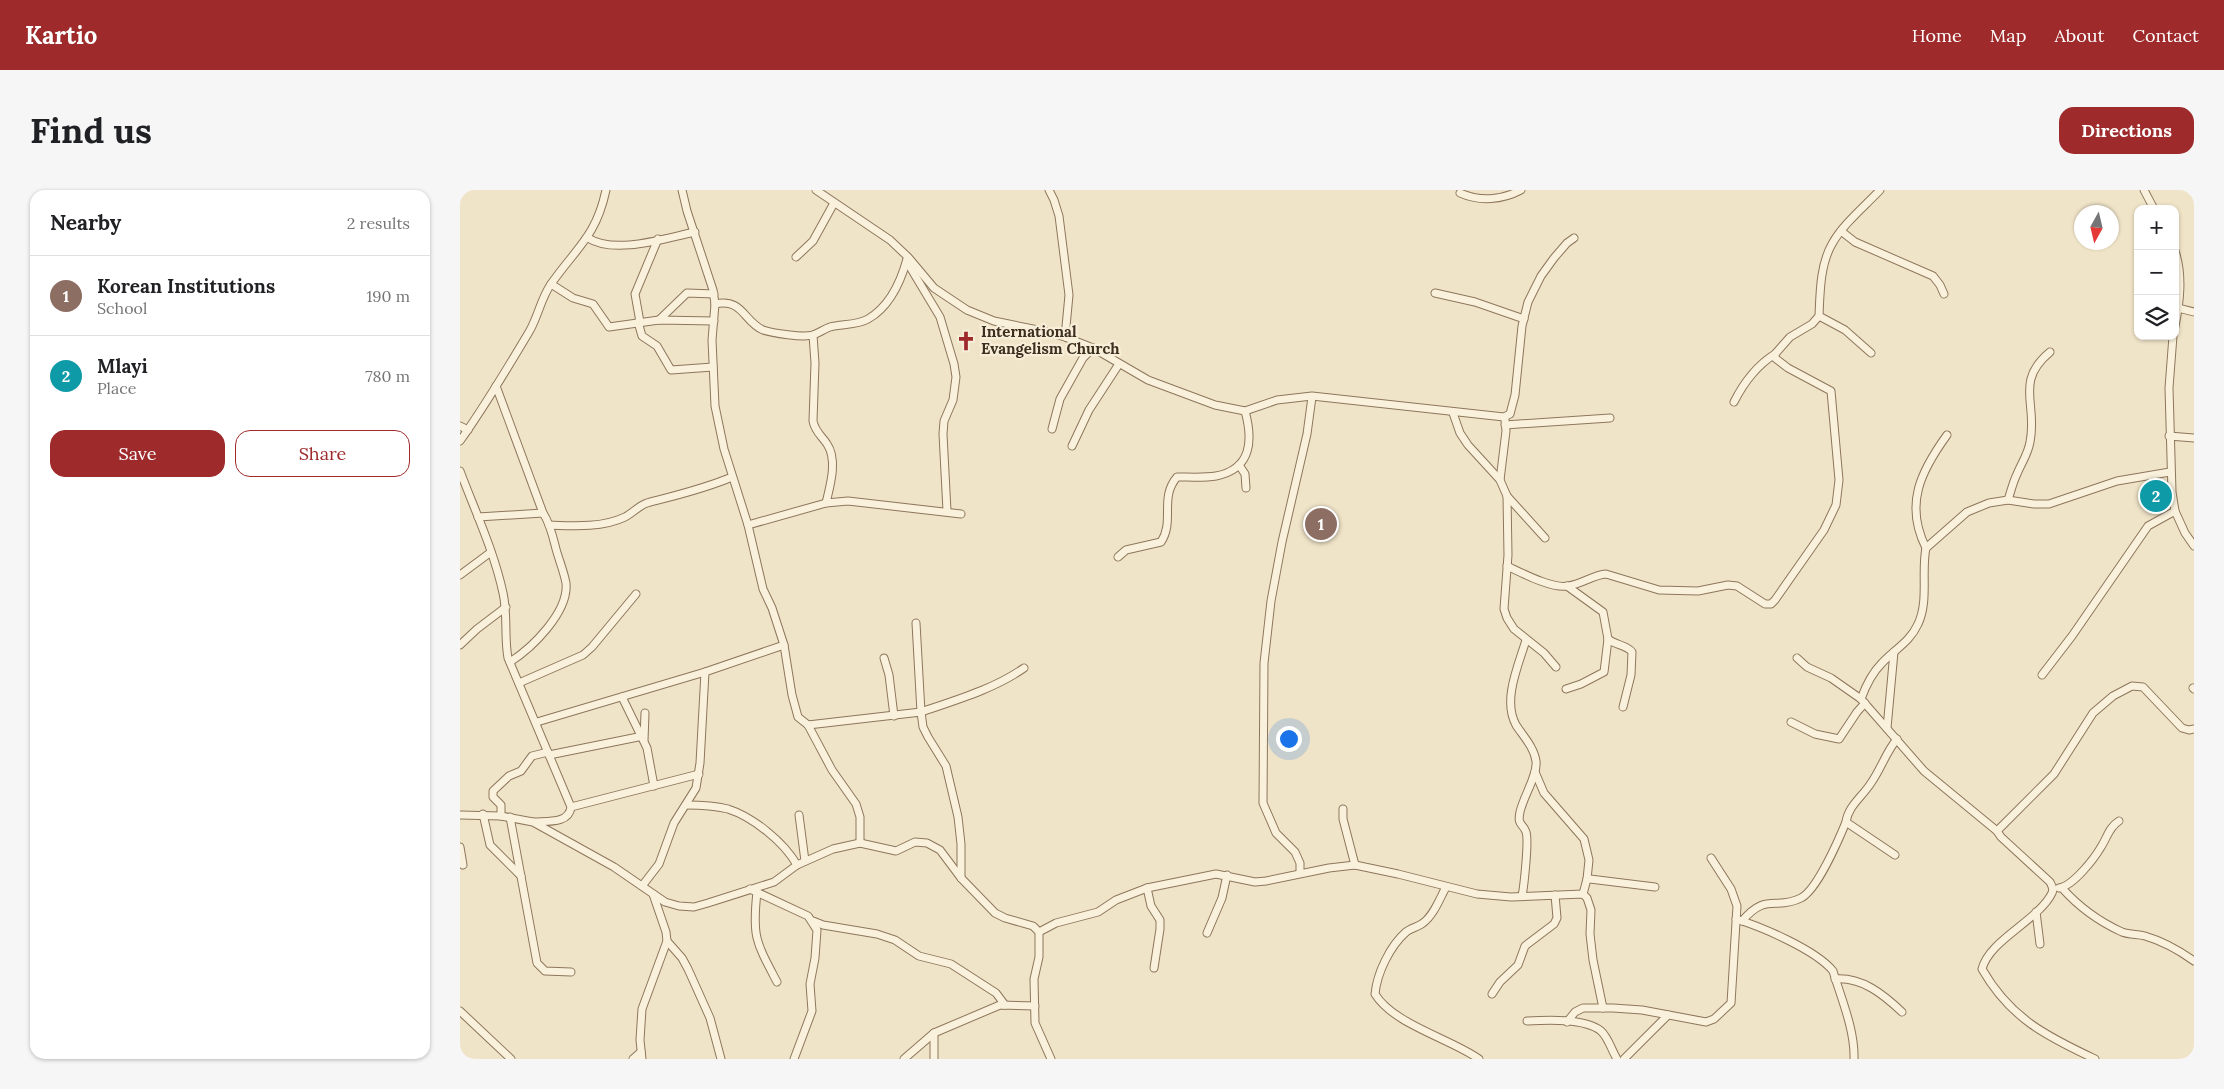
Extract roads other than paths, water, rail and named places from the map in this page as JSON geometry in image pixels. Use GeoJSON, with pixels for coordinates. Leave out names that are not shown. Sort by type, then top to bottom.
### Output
{"type":"FeatureCollection","features":[{"type":"Feature","properties":{"kind":"street"},"geometry":{"type":"LineString","coordinates":[[460,441],[530,331],[551,284],[588,238],[597,220],[606,190]]}},
{"type":"Feature","properties":{"kind":"street"},"geometry":{"type":"LineString","coordinates":[[682,190],[714,294],[714,367],[717,419],[732,477],[748,525],[763,589],[772,608],[784,645],[792,695],[798,717],[808,725],[832,770],[856,804],[860,817],[860,843]]}},
{"type":"Feature","properties":{"kind":"street"},"geometry":{"type":"LineString","coordinates":[[816,190],[875,228],[934,288],[967,310],[994,322],[1065,337],[1093,348],[1135,374],[1166,388],[1215,405],[1246,411],[1277,400],[1312,396],[1412,406],[1505,421],[1610,418]]}},
{"type":"Feature","properties":{"kind":"street"},"geometry":{"type":"LineString","coordinates":[[1049,190],[1059,216],[1069,295],[1065,337]]}},
{"type":"Feature","properties":{"kind":"street"},"geometry":{"type":"LineString","coordinates":[[1460,193],[1471,198],[1491,199],[1522,190]]}},
{"type":"Feature","properties":{"kind":"street"},"geometry":{"type":"LineString","coordinates":[[1734,402],[1752,373],[1775,354],[1790,337],[1812,324],[1819,316],[1824,266],[1832,244],[1841,231],[1880,190]]}},
{"type":"Feature","properties":{"kind":"street"},"geometry":{"type":"LineString","coordinates":[[2144,190],[2152,205]]}},
{"type":"Feature","properties":{"kind":"street"},"geometry":{"type":"LineString","coordinates":[[796,257],[813,241],[834,203]]}},
{"type":"Feature","properties":{"kind":"street"},"geometry":{"type":"LineString","coordinates":[[1841,231],[1855,242],[1932,276],[1940,285],[1944,294]]}},
{"type":"Feature","properties":{"kind":"street"},"geometry":{"type":"LineString","coordinates":[[588,238],[601,244],[618,246],[695,232]]}},
{"type":"Feature","properties":{"kind":"street"},"geometry":{"type":"LineString","coordinates":[[1500,480],[1505,421],[1510,414],[1515,395],[1524,319],[1528,302],[1541,276],[1567,243],[1574,238]]}},
{"type":"Feature","properties":{"kind":"street"},"geometry":{"type":"LineString","coordinates":[[658,239],[635,294],[642,336],[657,346],[671,370],[714,367]]}},
{"type":"Feature","properties":{"kind":"street"},"geometry":{"type":"LineString","coordinates":[[715,304],[732,304],[741,309],[756,326],[765,330],[813,335],[830,328],[867,320],[881,309],[901,278],[907,259]]}},
{"type":"Feature","properties":{"kind":"street"},"geometry":{"type":"LineString","coordinates":[[907,259],[940,316],[956,376],[953,400],[944,421],[943,434],[947,511]]}},
{"type":"Feature","properties":{"kind":"street"},"geometry":{"type":"LineString","coordinates":[[551,284],[573,298],[593,304],[609,328],[659,320],[714,321]]}},
{"type":"Feature","properties":{"kind":"street"},"geometry":{"type":"LineString","coordinates":[[659,320],[687,293],[714,294]]}},
{"type":"Feature","properties":{"kind":"street"},"geometry":{"type":"LineString","coordinates":[[1435,293],[1475,302],[1524,319]]}},
{"type":"Feature","properties":{"kind":"street"},"geometry":{"type":"LineString","coordinates":[[2179,308],[2194,312]]}},
{"type":"Feature","properties":{"kind":"street"},"geometry":{"type":"LineString","coordinates":[[1819,316],[1845,330],[1871,353]]}},
{"type":"Feature","properties":{"kind":"street"},"geometry":{"type":"LineString","coordinates":[[813,335],[815,363],[814,429],[829,446],[832,460],[826,503]]}},
{"type":"Feature","properties":{"kind":"street"},"geometry":{"type":"LineString","coordinates":[[2173,340],[2169,388],[2170,472],[2175,510],[2185,533],[2194,546]]}},
{"type":"Feature","properties":{"kind":"street"},"geometry":{"type":"LineString","coordinates":[[1052,429],[1060,399],[1083,358],[1093,348]]}},
{"type":"Feature","properties":{"kind":"street"},"geometry":{"type":"LineString","coordinates":[[2008,500],[2015,477],[2027,457],[2031,440],[2030,381],[2036,364],[2050,352]]}},
{"type":"Feature","properties":{"kind":"street"},"geometry":{"type":"LineString","coordinates":[[1566,586],[1606,574],[1659,590],[1698,591],[1728,585],[1737,586],[1768,604],[1780,596],[1832,516],[1840,480],[1831,391],[1788,368],[1779,362],[1775,354]]}},
{"type":"Feature","properties":{"kind":"street"},"geometry":{"type":"LineString","coordinates":[[1072,446],[1089,410],[1120,364]]}},
{"type":"Feature","properties":{"kind":"street"},"geometry":{"type":"LineString","coordinates":[[496,386],[549,525],[566,584],[565,596],[554,619],[524,654],[510,662]]}},
{"type":"Feature","properties":{"kind":"street"},"geometry":{"type":"LineString","coordinates":[[1300,873],[1300,863],[1295,852],[1276,833],[1263,803],[1264,663],[1271,601],[1282,542],[1307,434],[1312,396]]}},
{"type":"Feature","properties":{"kind":"street"},"geometry":{"type":"LineString","coordinates":[[1118,557],[1126,550],[1161,542],[1167,533],[1168,491],[1177,477],[1216,476],[1235,469],[1239,465],[1248,452],[1250,442],[1250,428],[1246,411]]}},
{"type":"Feature","properties":{"kind":"street"},"geometry":{"type":"LineString","coordinates":[[1453,413],[1460,433],[1468,445],[1500,480],[1507,496],[1545,538]]}},
{"type":"Feature","properties":{"kind":"street"},"geometry":{"type":"LineString","coordinates":[[460,426],[468,430]]}},
{"type":"Feature","properties":{"kind":"street"},"geometry":{"type":"LineString","coordinates":[[1791,722],[1815,734],[1839,740],[1863,701],[1870,677],[1881,663],[1906,642],[1919,622],[1923,604],[1923,569],[1926,548],[1919,534],[1916,521],[1918,487],[1930,460],[1947,435]]}},
{"type":"Feature","properties":{"kind":"street"},"geometry":{"type":"LineString","coordinates":[[2169,436],[2194,438]]}},
{"type":"Feature","properties":{"kind":"street"},"geometry":{"type":"LineString","coordinates":[[1239,465],[1245,474],[1246,488]]}},
{"type":"Feature","properties":{"kind":"street"},"geometry":{"type":"LineString","coordinates":[[460,471],[491,552],[506,607],[505,645],[510,662],[537,722],[548,754],[571,807],[570,814],[566,818],[533,822]]}},
{"type":"Feature","properties":{"kind":"street"},"geometry":{"type":"LineString","coordinates":[[1926,548],[1967,512],[1989,503],[2008,500],[2049,504],[2117,481],[2170,472]]}},
{"type":"Feature","properties":{"kind":"street"},"geometry":{"type":"LineString","coordinates":[[549,525],[575,526],[611,522],[626,516],[638,506],[688,494],[732,477]]}},
{"type":"Feature","properties":{"kind":"street"},"geometry":{"type":"LineString","coordinates":[[1507,496],[1507,566],[1504,609],[1507,618],[1514,628],[1526,640],[1544,653],[1556,667]]}},
{"type":"Feature","properties":{"kind":"street"},"geometry":{"type":"LineString","coordinates":[[748,525],[826,503],[848,501],[961,514]]}},
{"type":"Feature","properties":{"kind":"street"},"geometry":{"type":"LineString","coordinates":[[2042,675],[2072,636],[2148,526],[2175,510]]}},
{"type":"Feature","properties":{"kind":"street"},"geometry":{"type":"LineString","coordinates":[[478,517],[543,512]]}},
{"type":"Feature","properties":{"kind":"street"},"geometry":{"type":"LineString","coordinates":[[460,574],[491,552]]}},
{"type":"Feature","properties":{"kind":"street"},"geometry":{"type":"LineString","coordinates":[[1507,566],[1543,581],[1566,586],[1603,612],[1608,639],[1604,672],[1581,684],[1566,689]]}},
{"type":"Feature","properties":{"kind":"street"},"geometry":{"type":"LineString","coordinates":[[519,683],[583,655],[592,648],[636,594]]}},
{"type":"Feature","properties":{"kind":"street"},"geometry":{"type":"LineString","coordinates":[[460,645],[476,629],[506,607]]}},
{"type":"Feature","properties":{"kind":"street"},"geometry":{"type":"LineString","coordinates":[[916,623],[923,727],[943,758],[948,771],[961,844],[961,878]]}},
{"type":"Feature","properties":{"kind":"street"},"geometry":{"type":"LineString","coordinates":[[1608,639],[1618,645],[1629,648],[1632,652],[1631,675],[1623,707]]}},
{"type":"Feature","properties":{"kind":"street"},"geometry":{"type":"LineString","coordinates":[[1522,896],[1527,842],[1526,832],[1522,827],[1519,816],[1525,795],[1535,772],[1536,761],[1529,743],[1515,723],[1511,696],[1513,681],[1526,640]]}},
{"type":"Feature","properties":{"kind":"street"},"geometry":{"type":"LineString","coordinates":[[537,722],[705,672],[784,645]]}},
{"type":"Feature","properties":{"kind":"street"},"geometry":{"type":"LineString","coordinates":[[1887,728],[1894,652]]}},
{"type":"Feature","properties":{"kind":"street"},"geometry":{"type":"LineString","coordinates":[[884,658],[889,675],[894,716]]}},
{"type":"Feature","properties":{"kind":"street"},"geometry":{"type":"LineString","coordinates":[[1797,658],[1807,667],[1831,678],[1863,701],[1936,783],[1997,831],[2050,882],[2053,889],[2052,894],[2036,912],[1991,954],[1982,969],[2006,1003],[2039,1031],[2095,1059]]}},
{"type":"Feature","properties":{"kind":"street"},"geometry":{"type":"LineString","coordinates":[[808,725],[921,712],[987,688],[1024,668]]}},
{"type":"Feature","properties":{"kind":"street"},"geometry":{"type":"LineString","coordinates":[[642,886],[659,864],[674,823],[695,793],[699,774],[705,672]]}},
{"type":"Feature","properties":{"kind":"street"},"geometry":{"type":"LineString","coordinates":[[1997,831],[2054,774],[2093,713],[2113,696],[2132,686],[2143,687],[2182,728],[2194,729]]}},
{"type":"Feature","properties":{"kind":"street"},"geometry":{"type":"LineString","coordinates":[[622,696],[644,738]]}},
{"type":"Feature","properties":{"kind":"street"},"geometry":{"type":"LineString","coordinates":[[645,713],[644,738],[654,786]]}},
{"type":"Feature","properties":{"kind":"street"},"geometry":{"type":"LineString","coordinates":[[501,816],[501,805],[493,797],[492,791],[509,776],[521,771],[532,756],[644,738]]}},
{"type":"Feature","properties":{"kind":"street"},"geometry":{"type":"LineString","coordinates":[[1739,920],[1762,904],[1795,900],[1811,890],[1828,861],[1846,822],[1849,810],[1870,784],[1897,739]]}},
{"type":"Feature","properties":{"kind":"street"},"geometry":{"type":"LineString","coordinates":[[1535,772],[1544,794],[1584,839],[1589,860],[1583,894]]}},
{"type":"Feature","properties":{"kind":"street"},"geometry":{"type":"LineString","coordinates":[[571,807],[699,774]]}},
{"type":"Feature","properties":{"kind":"street"},"geometry":{"type":"LineString","coordinates":[[686,805],[719,808],[737,813],[777,842],[792,856],[797,865]]}},
{"type":"Feature","properties":{"kind":"street"},"geometry":{"type":"LineString","coordinates":[[1343,809],[1343,820],[1355,865]]}},
{"type":"Feature","properties":{"kind":"street"},"geometry":{"type":"LineString","coordinates":[[483,814],[490,845],[522,876]]}},
{"type":"Feature","properties":{"kind":"street"},"geometry":{"type":"LineString","coordinates":[[460,815],[483,814],[533,822],[614,867],[672,904],[694,907],[754,890],[774,882],[805,860],[833,849],[860,843],[896,851],[915,842],[927,843],[940,850],[961,878],[995,913],[1033,926],[1039,932],[1040,957],[1034,979],[1036,1023],[1052,1059]]}},
{"type":"Feature","properties":{"kind":"street"},"geometry":{"type":"LineString","coordinates":[[799,815],[805,860]]}},
{"type":"Feature","properties":{"kind":"street"},"geometry":{"type":"LineString","coordinates":[[510,817],[537,963],[544,971],[570,972]]}},
{"type":"Feature","properties":{"kind":"street"},"geometry":{"type":"LineString","coordinates":[[2053,889],[2068,885],[2092,860],[2109,831],[2119,821]]}},
{"type":"Feature","properties":{"kind":"street"},"geometry":{"type":"LineString","coordinates":[[1846,822],[1895,855]]}},
{"type":"Feature","properties":{"kind":"street"},"geometry":{"type":"LineString","coordinates":[[460,846],[463,865]]}},
{"type":"Feature","properties":{"kind":"street"},"geometry":{"type":"LineString","coordinates":[[1567,1022],[1575,1012],[1583,1008],[1603,1008],[1634,1009],[1706,1022],[1714,1018],[1731,1003],[1739,920],[1735,897],[1711,858]]}},
{"type":"Feature","properties":{"kind":"street"},"geometry":{"type":"LineString","coordinates":[[1039,932],[1056,922],[1098,912],[1116,900],[1147,888],[1216,874],[1255,882],[1355,865],[1477,894],[1522,896],[1583,894],[1587,898],[1591,910],[1590,934],[1593,960],[1603,1008]]}},
{"type":"Feature","properties":{"kind":"street"},"geometry":{"type":"LineString","coordinates":[[1207,933],[1222,898],[1227,876]]}},
{"type":"Feature","properties":{"kind":"street"},"geometry":{"type":"LineString","coordinates":[[1587,879],[1655,888]]}},
{"type":"Feature","properties":{"kind":"street"},"geometry":{"type":"LineString","coordinates":[[1446,887],[1424,923],[1406,933],[1390,954],[1382,970],[1375,994],[1393,1012],[1479,1059]]}},
{"type":"Feature","properties":{"kind":"street"},"geometry":{"type":"LineString","coordinates":[[1147,888],[1151,906],[1160,920],[1154,968]]}},
{"type":"Feature","properties":{"kind":"street"},"geometry":{"type":"LineString","coordinates":[[2062,888],[2069,896],[2101,920],[2121,931],[2151,938],[2194,961]]}},
{"type":"Feature","properties":{"kind":"street"},"geometry":{"type":"LineString","coordinates":[[754,890],[802,912],[812,921],[817,930],[815,958],[810,984],[812,1011],[794,1059]]}},
{"type":"Feature","properties":{"kind":"street"},"geometry":{"type":"LineString","coordinates":[[754,890],[755,937],[777,982]]}},
{"type":"Feature","properties":{"kind":"street"},"geometry":{"type":"LineString","coordinates":[[633,1059],[641,1055],[640,1028],[644,1000],[667,941],[666,932],[652,893]]}},
{"type":"Feature","properties":{"kind":"street"},"geometry":{"type":"LineString","coordinates":[[1492,994],[1500,982],[1518,965],[1525,946],[1554,924],[1557,918],[1555,895]]}},
{"type":"Feature","properties":{"kind":"street"},"geometry":{"type":"LineString","coordinates":[[2036,912],[2040,944]]}},
{"type":"Feature","properties":{"kind":"street"},"geometry":{"type":"LineString","coordinates":[[1739,920],[1817,956],[1828,964],[1835,979],[1854,1050],[1854,1059]]}},
{"type":"Feature","properties":{"kind":"street"},"geometry":{"type":"LineString","coordinates":[[812,921],[823,925],[877,934],[895,940],[919,956],[951,964],[991,989],[1005,1005]]}},
{"type":"Feature","properties":{"kind":"street"},"geometry":{"type":"LineString","coordinates":[[667,941],[682,958],[688,969],[710,1018],[721,1059]]}},
{"type":"Feature","properties":{"kind":"street"},"geometry":{"type":"LineString","coordinates":[[1835,979],[1849,978],[1860,981],[1890,1001],[1902,1012]]}},
{"type":"Feature","properties":{"kind":"street"},"geometry":{"type":"LineString","coordinates":[[904,1059],[934,1033],[1005,1005],[1035,1006]]}},
{"type":"Feature","properties":{"kind":"street"},"geometry":{"type":"LineString","coordinates":[[460,1011],[511,1059]]}},
{"type":"Feature","properties":{"kind":"street"},"geometry":{"type":"LineString","coordinates":[[1624,1059],[1668,1015]]}},
{"type":"Feature","properties":{"kind":"street"},"geometry":{"type":"LineString","coordinates":[[1527,1020],[1567,1022],[1591,1026],[1603,1032],[1617,1059]]}},
{"type":"Feature","properties":{"kind":"street"},"geometry":{"type":"LineString","coordinates":[[934,1033],[934,1059]]}},
{"type":"Feature","properties":{"kind":"place","name":"International Evangelism Church"},"geometry":{"type":"Point","coordinates":[966,341]}},
{"type":"Feature","properties":{"kind":"place","name":"Mlayi"},"geometry":{"type":"Point","coordinates":[2156,496]}},
{"type":"Feature","properties":{"kind":"place","name":"Korean Institutions"},"geometry":{"type":"Point","coordinates":[1321,524]}}]}
